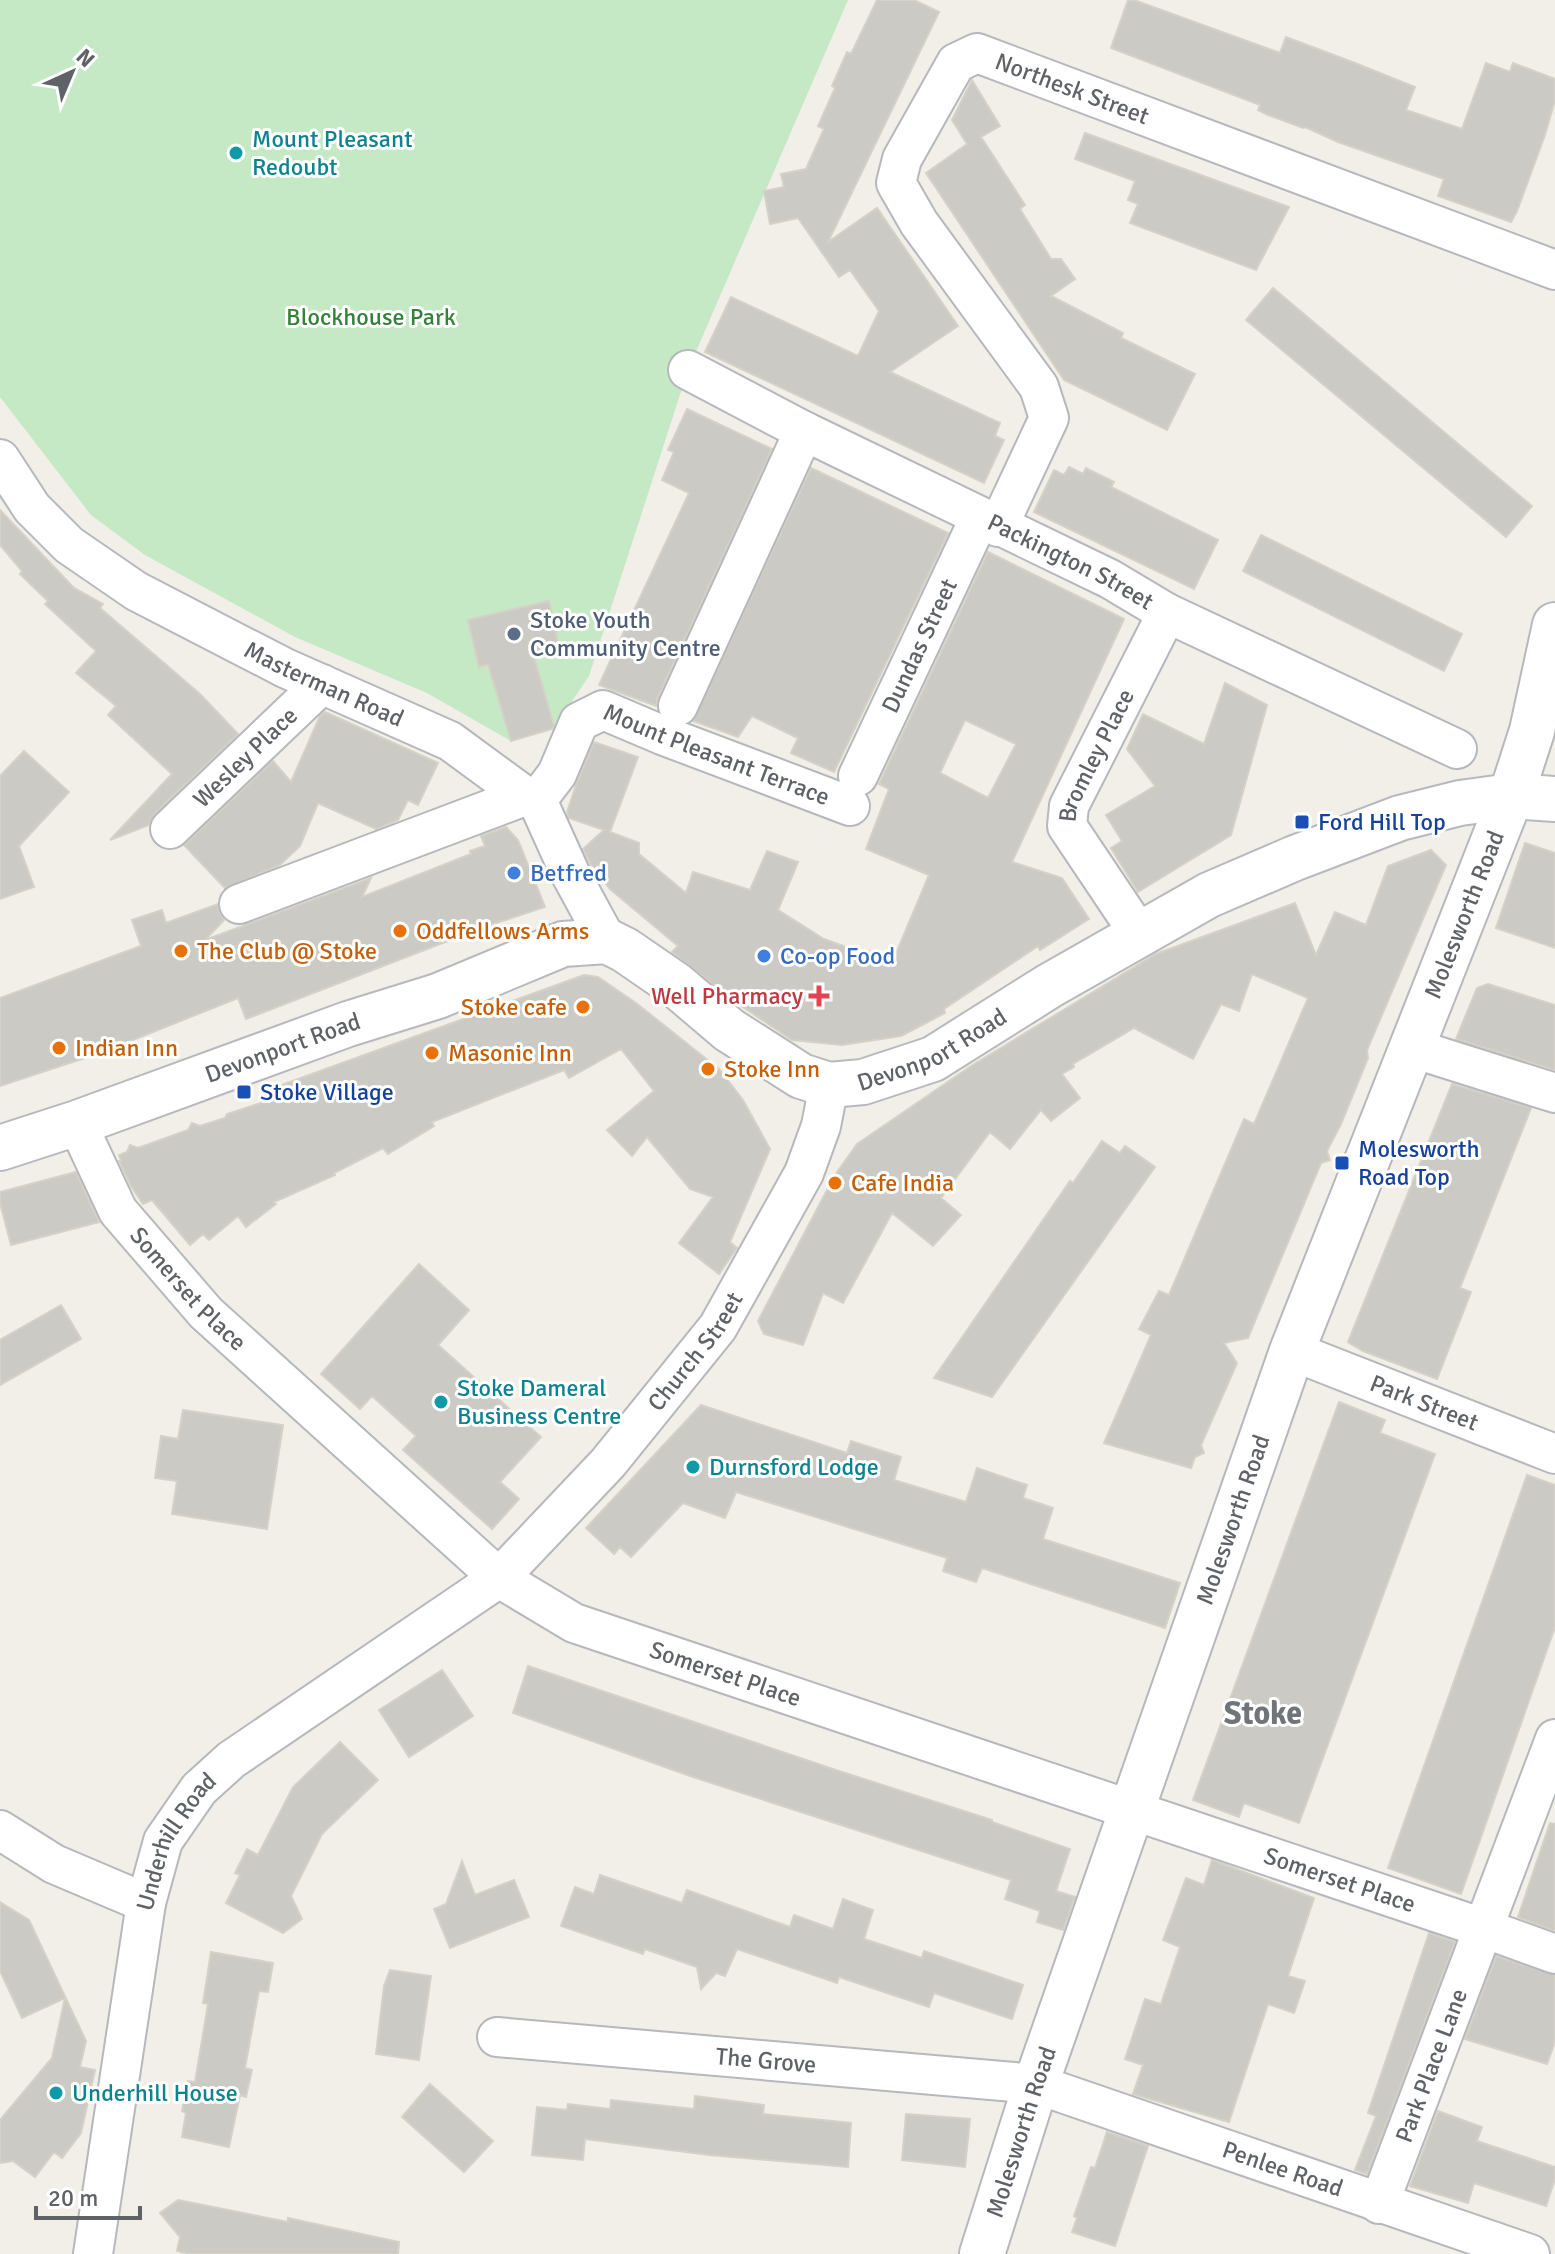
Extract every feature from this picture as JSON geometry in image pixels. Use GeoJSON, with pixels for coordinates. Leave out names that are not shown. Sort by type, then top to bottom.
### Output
{"type":"FeatureCollection","features":[{"type":"Feature","properties":{"kind":"street","name":"Northesk Street"},"geometry":{"type":"LineString","coordinates":[[989,522],[1049,418],[1039,387],[919,223],[896,183],[902,159],[956,63],[977,53],[1555,270]]}},
{"type":"Feature","properties":{"kind":"street","name":"Packington Street"},"geometry":{"type":"LineString","coordinates":[[688,370],[804,431],[1110,579],[1167,613],[1457,749]]}},
{"type":"Feature","properties":{"kind":"street"},"geometry":{"type":"LineString","coordinates":[[678,706],[804,431]]}},
{"type":"Feature","properties":{"kind":"street","name":"Masterman Road"},"geometry":{"type":"LineString","coordinates":[[0,459],[32,508],[69,545],[136,591],[322,684],[450,741],[531,798],[607,941]]}},
{"type":"Feature","properties":{"kind":"street","name":"Dundas Street"},"geometry":{"type":"LineString","coordinates":[[854,791],[989,522]]}},
{"type":"Feature","properties":{"kind":"street","name":"Bromley Place"},"geometry":{"type":"LineString","coordinates":[[1140,935],[1067,826],[1069,806],[1167,613]]}},
{"type":"Feature","properties":{"kind":"street","name":"Molesworth Road"},"geometry":{"type":"LineString","coordinates":[[982,2254],[1036,2084],[1292,1351],[1511,796],[1532,731],[1555,625]]}},
{"type":"Feature","properties":{"kind":"street","name":"Wesley Place"},"geometry":{"type":"LineString","coordinates":[[170,829],[322,684]]}},
{"type":"Feature","properties":{"kind":"street","name":"Mount Pleasant Terrace"},"geometry":{"type":"LineString","coordinates":[[531,798],[557,774],[579,722],[603,710],[662,735],[854,791]]}},
{"type":"Feature","properties":{"kind":"street","name":"Devonport Road"},"geometry":{"type":"LineString","coordinates":[[0,1148],[348,1024],[438,996],[563,944],[607,941],[625,950],[676,985],[748,1042],[801,1076],[829,1085],[881,1078],[933,1059],[1049,986],[1209,895],[1295,858],[1400,818],[1460,803],[1511,796],[1555,799]]}},
{"type":"Feature","properties":{"kind":"street"},"geometry":{"type":"LineString","coordinates":[[239,904],[531,798]]}},
{"type":"Feature","properties":{"kind":"street"},"geometry":{"type":"LineString","coordinates":[[1412,1048],[1555,1093]]}},
{"type":"Feature","properties":{"kind":"street","name":"Church Street"},"geometry":{"type":"LineString","coordinates":[[499,1578],[608,1463],[710,1340],[804,1173],[821,1126],[829,1085]]}},
{"type":"Feature","properties":{"kind":"street","name":"Somerset Place"},"geometry":{"type":"LineString","coordinates":[[77,1123],[118,1211],[206,1313],[499,1578],[574,1623],[1555,1954]]}},
{"type":"Feature","properties":{"kind":"street","name":"Park Street"},"geometry":{"type":"LineString","coordinates":[[1292,1351],[1555,1454]]}},
{"type":"Feature","properties":{"kind":"street","name":"Underhill Road"},"geometry":{"type":"LineString","coordinates":[[93,2254],[146,1903],[163,1841],[199,1789],[231,1760],[499,1578]]}},
{"type":"Feature","properties":{"kind":"street"},"geometry":{"type":"LineString","coordinates":[[1483,1928],[1555,1739]]}},
{"type":"Feature","properties":{"kind":"street"},"geometry":{"type":"LineString","coordinates":[[0,1830],[54,1864],[146,1903]]}},
{"type":"Feature","properties":{"kind":"street","name":"Park Place Lane"},"geometry":{"type":"LineString","coordinates":[[1379,2204],[1483,1928]]}},
{"type":"Feature","properties":{"kind":"street","name":"The Grove"},"geometry":{"type":"LineString","coordinates":[[497,2037],[1036,2084]]}},
{"type":"Feature","properties":{"kind":"street","name":"Penlee Road"},"geometry":{"type":"LineString","coordinates":[[1036,2084],[1530,2254]]}},
{"type":"Feature","properties":{"kind":"green space","name":"Blockhouse Park"},"geometry":{"type":"Polygon","coordinates":[[[0,0],[848,0],[688,370],[589,676],[554,728],[511,741],[427,693],[295,637],[145,555],[91,515],[0,397],[0,0]]]}},
{"type":"Feature","properties":{"kind":"building"},"geometry":{"type":"Polygon","coordinates":[[[877,0],[914,0],[939,12],[828,242],[877,208],[958,326],[890,372],[1000,423],[995,436],[1004,440],[984,483],[705,352],[731,297],[858,356],[879,311],[850,270],[839,277],[798,218],[770,224],[764,191],[784,187],[781,174],[806,169],[824,129],[818,126],[835,88],[832,86],[847,52],[851,54],[877,0]]]}},
{"type":"Feature","properties":{"kind":"building"},"geometry":{"type":"Polygon","coordinates":[[[1128,0],[1280,53],[1286,37],[1355,63],[1415,87],[1406,110],[1462,129],[1486,63],[1510,72],[1513,63],[1555,79],[1555,100],[1545,135],[1511,222],[1438,196],[1444,179],[1268,115],[1258,110],[1260,105],[1111,48],[1128,0]]]}},
{"type":"Feature","properties":{"kind":"building"},"geometry":{"type":"Polygon","coordinates":[[[972,80],[1000,126],[981,137],[1025,205],[1020,209],[1051,259],[1061,259],[1075,279],[1051,296],[1123,333],[1121,338],[1195,374],[1167,430],[1064,380],[926,173],[967,144],[952,120],[972,80]]]}},
{"type":"Feature","properties":{"kind":"building"},"geometry":{"type":"Polygon","coordinates":[[[1085,133],[1289,207],[1256,270],[1130,223],[1138,204],[1128,200],[1135,181],[1075,159],[1085,133]]]}},
{"type":"Feature","properties":{"kind":"building"},"geometry":{"type":"Polygon","coordinates":[[[1273,288],[1532,506],[1506,537],[1246,320],[1273,288]]]}},
{"type":"Feature","properties":{"kind":"building"},"geometry":{"type":"Polygon","coordinates":[[[687,409],[772,449],[656,706],[599,685],[689,493],[662,480],[674,452],[668,450],[687,409]]]}},
{"type":"Feature","properties":{"kind":"building"},"geometry":{"type":"Polygon","coordinates":[[[1069,467],[1083,474],[1086,468],[1114,482],[1111,487],[1218,540],[1194,589],[1034,512],[1054,470],[1064,475],[1069,467]]]}},
{"type":"Feature","properties":{"kind":"building"},"geometry":{"type":"Polygon","coordinates":[[[811,468],[948,533],[834,772],[791,753],[798,738],[752,716],[738,737],[693,721],[811,468]]]}},
{"type":"Feature","properties":{"kind":"building"},"geometry":{"type":"Polygon","coordinates":[[[0,510],[74,588],[103,604],[100,608],[200,694],[238,734],[155,813],[149,825],[110,840],[172,774],[108,715],[116,706],[76,673],[96,651],[45,604],[48,601],[20,574],[22,571],[0,545],[0,510]]]}},
{"type":"Feature","properties":{"kind":"building"},"geometry":{"type":"Polygon","coordinates":[[[1261,535],[1462,634],[1444,671],[1243,571],[1261,535]]]}},
{"type":"Feature","properties":{"kind":"building"},"geometry":{"type":"Polygon","coordinates":[[[988,552],[1124,619],[1012,862],[1062,878],[1089,919],[1040,950],[1038,946],[944,1009],[945,1013],[901,1036],[842,1045],[792,1040],[731,999],[672,952],[678,946],[610,889],[591,865],[583,849],[604,830],[569,818],[567,812],[594,742],[638,757],[610,832],[639,843],[639,854],[686,893],[693,872],[750,890],[767,851],[798,862],[778,910],[824,939],[868,955],[869,951],[892,963],[929,875],[866,849],[889,789],[879,784],[988,552]],[[965,720],[940,773],[988,798],[1016,744],[965,720]]]}},
{"type":"Feature","properties":{"kind":"building"},"geometry":{"type":"Polygon","coordinates":[[[549,601],[559,648],[533,654],[554,726],[511,741],[488,664],[479,667],[468,620],[549,601]]]}},
{"type":"Feature","properties":{"kind":"building"},"geometry":{"type":"Polygon","coordinates":[[[1225,683],[1267,705],[1231,835],[1138,892],[1111,848],[1122,841],[1106,815],[1155,786],[1127,749],[1143,714],[1204,744],[1225,683]]]}},
{"type":"Feature","properties":{"kind":"building"},"geometry":{"type":"Polygon","coordinates":[[[325,712],[438,763],[418,805],[408,800],[398,820],[376,829],[318,803],[300,846],[280,865],[225,888],[184,845],[273,761],[291,782],[320,716],[325,712]]]}},
{"type":"Feature","properties":{"kind":"building"},"geometry":{"type":"Polygon","coordinates":[[[24,751],[69,792],[19,846],[34,887],[0,899],[0,776],[24,751]]]}},
{"type":"Feature","properties":{"kind":"building"},"geometry":{"type":"Polygon","coordinates":[[[506,827],[518,840],[545,907],[484,927],[246,1019],[238,998],[103,1052],[0,1086],[0,998],[141,946],[132,920],[162,910],[166,923],[218,904],[224,920],[205,940],[371,878],[362,897],[471,854],[470,851],[485,846],[481,836],[506,827]]]}},
{"type":"Feature","properties":{"kind":"building"},"geometry":{"type":"Polygon","coordinates":[[[1525,843],[1555,853],[1555,948],[1496,928],[1525,843]]]}},
{"type":"Feature","properties":{"kind":"building"},"geometry":{"type":"Polygon","coordinates":[[[1431,850],[1446,865],[1367,1050],[1368,1058],[1341,1124],[1327,1151],[1330,1160],[1321,1163],[1248,1338],[1224,1343],[1237,1363],[1201,1445],[1204,1453],[1195,1457],[1191,1468],[1104,1443],[1151,1335],[1139,1329],[1159,1291],[1169,1295],[1244,1119],[1254,1124],[1308,998],[1252,974],[1239,1011],[1221,1004],[1193,1059],[1134,1028],[1073,1064],[1074,1067],[1062,1074],[1080,1098],[1051,1121],[1041,1110],[1010,1149],[990,1132],[941,1198],[961,1215],[933,1246],[892,1213],[843,1303],[823,1293],[803,1345],[764,1334],[758,1321],[835,1175],[857,1144],[971,1066],[1156,954],[1295,903],[1316,955],[1335,912],[1366,925],[1388,866],[1431,850]]]}},
{"type":"Feature","properties":{"kind":"building"},"geometry":{"type":"Polygon","coordinates":[[[584,975],[598,977],[636,1003],[719,1069],[743,1100],[770,1149],[730,1242],[737,1248],[719,1274],[679,1243],[713,1197],[690,1189],[647,1137],[632,1156],[607,1130],[654,1091],[621,1049],[569,1078],[564,1070],[432,1122],[434,1126],[388,1154],[383,1148],[335,1175],[274,1202],[276,1204],[246,1227],[238,1216],[209,1240],[203,1234],[190,1245],[152,1200],[143,1204],[119,1161],[119,1155],[127,1152],[130,1145],[138,1148],[188,1130],[192,1123],[200,1126],[225,1118],[227,1114],[270,1100],[268,1090],[584,975]]]}},
{"type":"Feature","properties":{"kind":"building"},"geometry":{"type":"Polygon","coordinates":[[[1488,984],[1555,1005],[1555,1070],[1456,1039],[1477,988],[1488,984]]]}},
{"type":"Feature","properties":{"kind":"building"},"geometry":{"type":"Polygon","coordinates":[[[1452,1084],[1531,1108],[1460,1288],[1471,1292],[1437,1379],[1363,1351],[1348,1342],[1452,1084]]]}},
{"type":"Feature","properties":{"kind":"building"},"geometry":{"type":"Polygon","coordinates":[[[1102,1141],[1120,1153],[1125,1146],[1155,1167],[992,1397],[934,1378],[1070,1181],[1073,1183],[1102,1141]]]}},
{"type":"Feature","properties":{"kind":"building"},"geometry":{"type":"Polygon","coordinates":[[[76,1172],[99,1222],[11,1245],[0,1192],[76,1172]]]}},
{"type":"Feature","properties":{"kind":"building","name":"Stoke Dameral Business Centre"},"geometry":{"type":"Polygon","coordinates":[[[419,1264],[469,1310],[438,1345],[541,1437],[500,1482],[519,1499],[492,1529],[403,1450],[416,1436],[372,1396],[360,1409],[321,1374],[419,1264]]]}},
{"type":"Feature","properties":{"kind":"building"},"geometry":{"type":"Polygon","coordinates":[[[61,1305],[81,1339],[0,1385],[0,1340],[61,1305]]]}},
{"type":"Feature","properties":{"kind":"building"},"geometry":{"type":"Polygon","coordinates":[[[1339,1402],[1385,1420],[1380,1433],[1435,1454],[1299,1823],[1244,1803],[1239,1817],[1193,1800],[1339,1402]]]}},
{"type":"Feature","properties":{"kind":"building"},"geometry":{"type":"Polygon","coordinates":[[[701,1405],[847,1453],[851,1441],[901,1457],[894,1480],[966,1502],[977,1468],[1027,1485],[1023,1498],[1053,1508],[1043,1539],[1180,1583],[1165,1628],[982,1568],[976,1582],[943,1571],[947,1558],[736,1492],[725,1518],[683,1503],[631,1557],[620,1547],[614,1554],[586,1528],[701,1405]]]}},
{"type":"Feature","properties":{"kind":"building"},"geometry":{"type":"Polygon","coordinates":[[[183,1410],[283,1425],[267,1529],[172,1514],[177,1481],[155,1478],[161,1436],[178,1439],[183,1410]]]}},
{"type":"Feature","properties":{"kind":"building"},"geometry":{"type":"Polygon","coordinates":[[[1527,1475],[1555,1485],[1555,1627],[1461,1894],[1388,1868],[1527,1475]]]}},
{"type":"Feature","properties":{"kind":"building"},"geometry":{"type":"Polygon","coordinates":[[[528,1666],[992,1820],[1070,1849],[1056,1891],[1075,1897],[1063,1930],[1037,1922],[1040,1911],[1005,1899],[1011,1880],[693,1777],[513,1713],[528,1666]]]}},
{"type":"Feature","properties":{"kind":"building"},"geometry":{"type":"Polygon","coordinates":[[[442,1670],[473,1716],[409,1757],[379,1710],[442,1670]]]}},
{"type":"Feature","properties":{"kind":"building"},"geometry":{"type":"Polygon","coordinates":[[[340,1742],[378,1780],[322,1834],[291,1896],[302,1919],[283,1933],[226,1903],[240,1875],[235,1873],[247,1849],[258,1855],[293,1787],[340,1742]]]}},
{"type":"Feature","properties":{"kind":"building"},"geometry":{"type":"Polygon","coordinates":[[[1550,1823],[1555,1824],[1555,1931],[1518,1917],[1550,1823]]]}},
{"type":"Feature","properties":{"kind":"building"},"geometry":{"type":"Polygon","coordinates":[[[1212,1860],[1314,1898],[1288,1976],[1305,1981],[1294,2013],[1268,2004],[1229,2122],[1133,2094],[1143,2065],[1125,2059],[1145,1999],[1161,2004],[1180,1947],[1163,1940],[1186,1878],[1204,1885],[1212,1860]]]}},
{"type":"Feature","properties":{"kind":"building"},"geometry":{"type":"Polygon","coordinates":[[[462,1861],[475,1895],[514,1880],[529,1917],[450,1948],[434,1909],[446,1904],[462,1861]]]}},
{"type":"Feature","properties":{"kind":"building"},"geometry":{"type":"Polygon","coordinates":[[[600,1875],[682,1903],[687,1890],[790,1927],[794,1915],[833,1929],[843,1899],[873,1910],[864,1939],[922,1958],[924,1951],[1023,1985],[1012,2019],[934,1993],[929,2007],[839,1977],[837,1983],[737,1949],[725,1976],[716,1973],[701,1989],[697,1967],[645,1949],[643,1954],[561,1926],[575,1887],[594,1894],[600,1875]]]}},
{"type":"Feature","properties":{"kind":"building","name":"Underhill House"},"geometry":{"type":"Polygon","coordinates":[[[0,1902],[29,1920],[86,2041],[80,2067],[95,2070],[81,2133],[62,2158],[54,2152],[35,2177],[13,2161],[0,2163],[0,2120],[52,2058],[65,1998],[22,2018],[0,1971],[0,1902]]]}},
{"type":"Feature","properties":{"kind":"building"},"geometry":{"type":"Polygon","coordinates":[[[1429,1933],[1455,1942],[1367,2174],[1355,2170],[1376,2116],[1368,2113],[1429,1933]]]}},
{"type":"Feature","properties":{"kind":"building"},"geometry":{"type":"Polygon","coordinates":[[[211,1952],[273,1963],[268,1992],[259,1991],[245,2068],[252,2070],[246,2097],[240,2095],[229,2147],[182,2137],[186,2113],[182,2111],[188,2081],[195,2082],[208,2004],[203,2003],[211,1952]]]}},
{"type":"Feature","properties":{"kind":"building"},"geometry":{"type":"Polygon","coordinates":[[[1496,1956],[1555,1975],[1555,2042],[1547,2064],[1465,2039],[1496,1956]]]}},
{"type":"Feature","properties":{"kind":"building"},"geometry":{"type":"Polygon","coordinates":[[[390,1970],[431,1976],[419,2060],[376,2054],[384,1986],[390,1970]]]}},
{"type":"Feature","properties":{"kind":"building"},"geometry":{"type":"Polygon","coordinates":[[[430,2084],[493,2141],[464,2172],[402,2117],[430,2084]]]}},
{"type":"Feature","properties":{"kind":"building"},"geometry":{"type":"Polygon","coordinates":[[[695,2096],[764,2105],[763,2114],[851,2123],[848,2167],[709,2155],[585,2139],[583,2160],[532,2155],[537,2107],[567,2110],[568,2104],[610,2109],[611,2100],[694,2109],[695,2096]]]}},
{"type":"Feature","properties":{"kind":"building"},"geometry":{"type":"Polygon","coordinates":[[[1438,2111],[1482,2127],[1477,2141],[1555,2167],[1555,2179],[1546,2206],[1474,2183],[1468,2203],[1410,2186],[1438,2111]]]}},
{"type":"Feature","properties":{"kind":"building"},"geometry":{"type":"Polygon","coordinates":[[[906,2114],[970,2119],[965,2167],[902,2160],[906,2114]]]}},
{"type":"Feature","properties":{"kind":"building"},"geometry":{"type":"Polygon","coordinates":[[[1107,2132],[1148,2146],[1115,2246],[1072,2232],[1077,2218],[1074,2216],[1091,2167],[1095,2168],[1107,2132]]]}},
{"type":"Feature","properties":{"kind":"building"},"geometry":{"type":"Polygon","coordinates":[[[178,2200],[288,2222],[288,2218],[399,2242],[398,2254],[191,2254],[177,2251],[180,2237],[160,2213],[178,2200]]]}},
{"type":"Feature","properties":{"kind":"place","name":"Mount Pleasant Redoubt"},"geometry":{"type":"Point","coordinates":[236,153]}},
{"type":"Feature","properties":{"kind":"place","name":"Stoke Youth Community Centre"},"geometry":{"type":"Point","coordinates":[514,634]}},
{"type":"Feature","properties":{"kind":"place","name":"Ford Hill Top"},"geometry":{"type":"Point","coordinates":[1302,822]}},
{"type":"Feature","properties":{"kind":"place","name":"Betfred"},"geometry":{"type":"Point","coordinates":[514,873]}},
{"type":"Feature","properties":{"kind":"place","name":"Oddfellows Arms"},"geometry":{"type":"Point","coordinates":[400,931]}},
{"type":"Feature","properties":{"kind":"place","name":"The Club @ Stoke"},"geometry":{"type":"Point","coordinates":[181,951]}},
{"type":"Feature","properties":{"kind":"place","name":"Co-op Food"},"geometry":{"type":"Point","coordinates":[764,956]}},
{"type":"Feature","properties":{"kind":"place","name":"Well Pharmacy"},"geometry":{"type":"Point","coordinates":[819,996]}},
{"type":"Feature","properties":{"kind":"place","name":"Stoke cafe"},"geometry":{"type":"Point","coordinates":[583,1007]}},
{"type":"Feature","properties":{"kind":"place","name":"Indian Inn"},"geometry":{"type":"Point","coordinates":[59,1048]}},
{"type":"Feature","properties":{"kind":"place","name":"Masonic Inn"},"geometry":{"type":"Point","coordinates":[432,1053]}},
{"type":"Feature","properties":{"kind":"place","name":"Stoke Inn"},"geometry":{"type":"Point","coordinates":[708,1069]}},
{"type":"Feature","properties":{"kind":"place","name":"Stoke Village"},"geometry":{"type":"Point","coordinates":[244,1092]}},
{"type":"Feature","properties":{"kind":"place","name":"Molesworth Road Top"},"geometry":{"type":"Point","coordinates":[1342,1163]}},
{"type":"Feature","properties":{"kind":"place","name":"Cafe India"},"geometry":{"type":"Point","coordinates":[835,1183]}},
{"type":"Feature","properties":{"kind":"place","name":"Stoke Dameral Business Centre"},"geometry":{"type":"Point","coordinates":[441,1402]}},
{"type":"Feature","properties":{"kind":"place","name":"Durnsford Lodge"},"geometry":{"type":"Point","coordinates":[693,1467]}},
{"type":"Feature","properties":{"kind":"place","name":"Underhill House"},"geometry":{"type":"Point","coordinates":[56,2093]}},
{"type":"Feature","properties":{"kind":"district","name":"Stoke"},"geometry":{"type":"Point","coordinates":[1263,1713]}}]}
